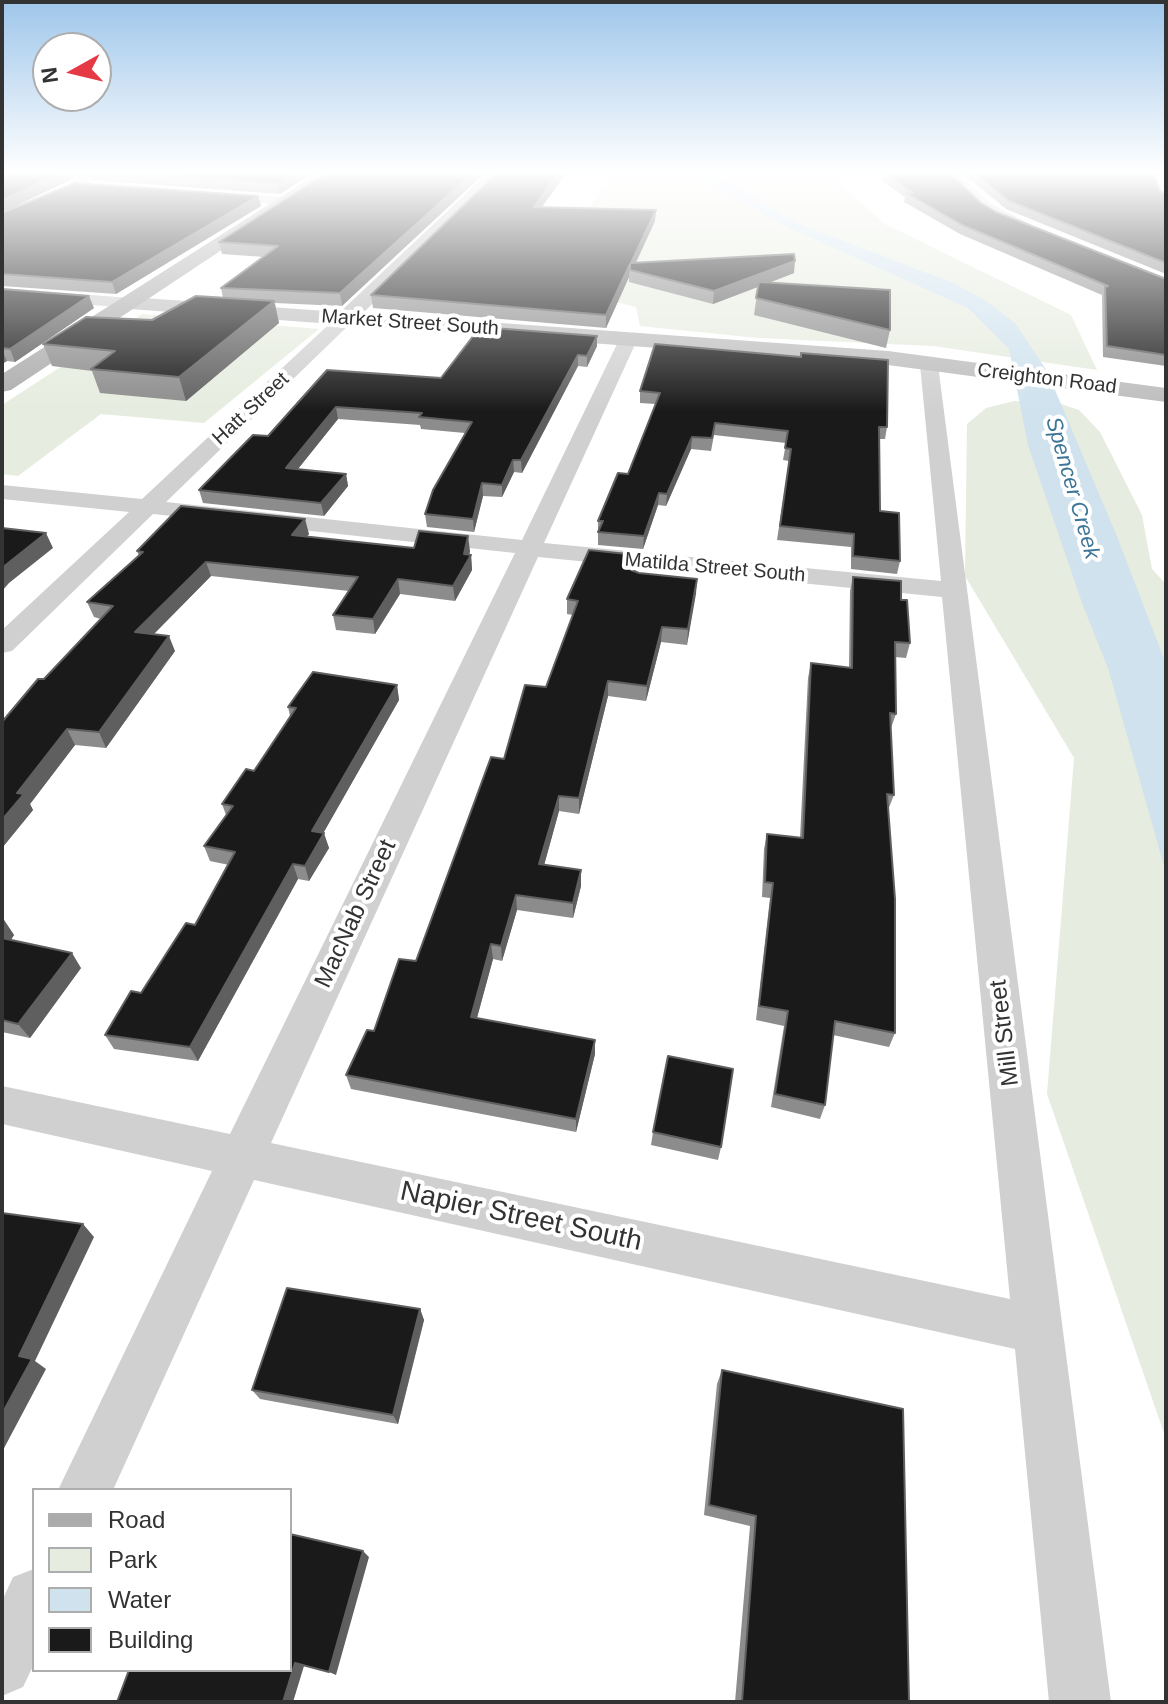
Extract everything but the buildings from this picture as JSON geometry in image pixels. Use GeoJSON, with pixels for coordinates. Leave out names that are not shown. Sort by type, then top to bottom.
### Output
{"type":"FeatureCollection","features":[{"type":"Feature","properties":{"kind":"main road"},"geometry":{"type":"LineString","coordinates":[[2,385],[209,252]]}},
{"type":"Feature","properties":{"kind":"street","name":"Hatt Street"},"geometry":{"type":"LineString","coordinates":[[2,645],[415,252]]}},
{"type":"Feature","properties":{"kind":"street"},"geometry":{"type":"LineString","coordinates":[[2,293],[130,303]]}},
{"type":"Feature","properties":{"kind":"street","name":"Market Street South"},"geometry":{"type":"LineString","coordinates":[[130,303],[888,358],[929,365]]}},
{"type":"Feature","properties":{"kind":"street","name":"MacNab Street"},"geometry":{"type":"LineString","coordinates":[[86,1488],[629,338]]}},
{"type":"Feature","properties":{"kind":"street","name":"Creighton Road"},"geometry":{"type":"LineString","coordinates":[[929,365],[1166,395]]}},
{"type":"Feature","properties":{"kind":"street","name":"Mill Street"},"geometry":{"type":"LineString","coordinates":[[929,365],[1080,1702]]}},
{"type":"Feature","properties":{"kind":"street","name":"Matilda Street South"},"geometry":{"type":"LineString","coordinates":[[2,492],[528,549],[952,590]]}},
{"type":"Feature","properties":{"kind":"street","name":"Napier Street South"},"geometry":{"type":"LineString","coordinates":[[2,1105],[1040,1330]]}},
{"type":"Feature","properties":{"kind":"street"},"geometry":{"type":"LineString","coordinates":[[2,1666],[32,1602]]}},
{"type":"Feature","properties":{"kind":"green space"},"geometry":{"type":"Polygon","coordinates":[[[566,252],[941,252],[1071,315],[1097,370],[933,346],[758,338],[640,326],[636,307],[548,285],[566,252]]]}},
{"type":"Feature","properties":{"kind":"green space"},"geometry":{"type":"Polygon","coordinates":[[[142,314],[319,329],[204,423],[101,414],[18,476],[2,474],[2,405],[142,314]]]}},
{"type":"Feature","properties":{"kind":"green space"},"geometry":{"type":"Polygon","coordinates":[[[1014,401],[1061,404],[1079,410],[1100,432],[1142,515],[1152,569],[1166,584],[1166,1451],[1165,1436],[1047,1094],[1074,758],[965,576],[967,424],[986,408],[1014,401]]]}},
{"type":"Feature","properties":{"kind":"water","name":"Spencer Creek"},"geometry":{"type":"Polygon","coordinates":[[[842,252],[871,252],[953,283],[986,301],[1015,323],[1047,371],[1116,534],[1166,664],[1166,873],[1108,668],[1082,603],[1028,445],[1009,349],[968,308],[842,252]]]}}]}
